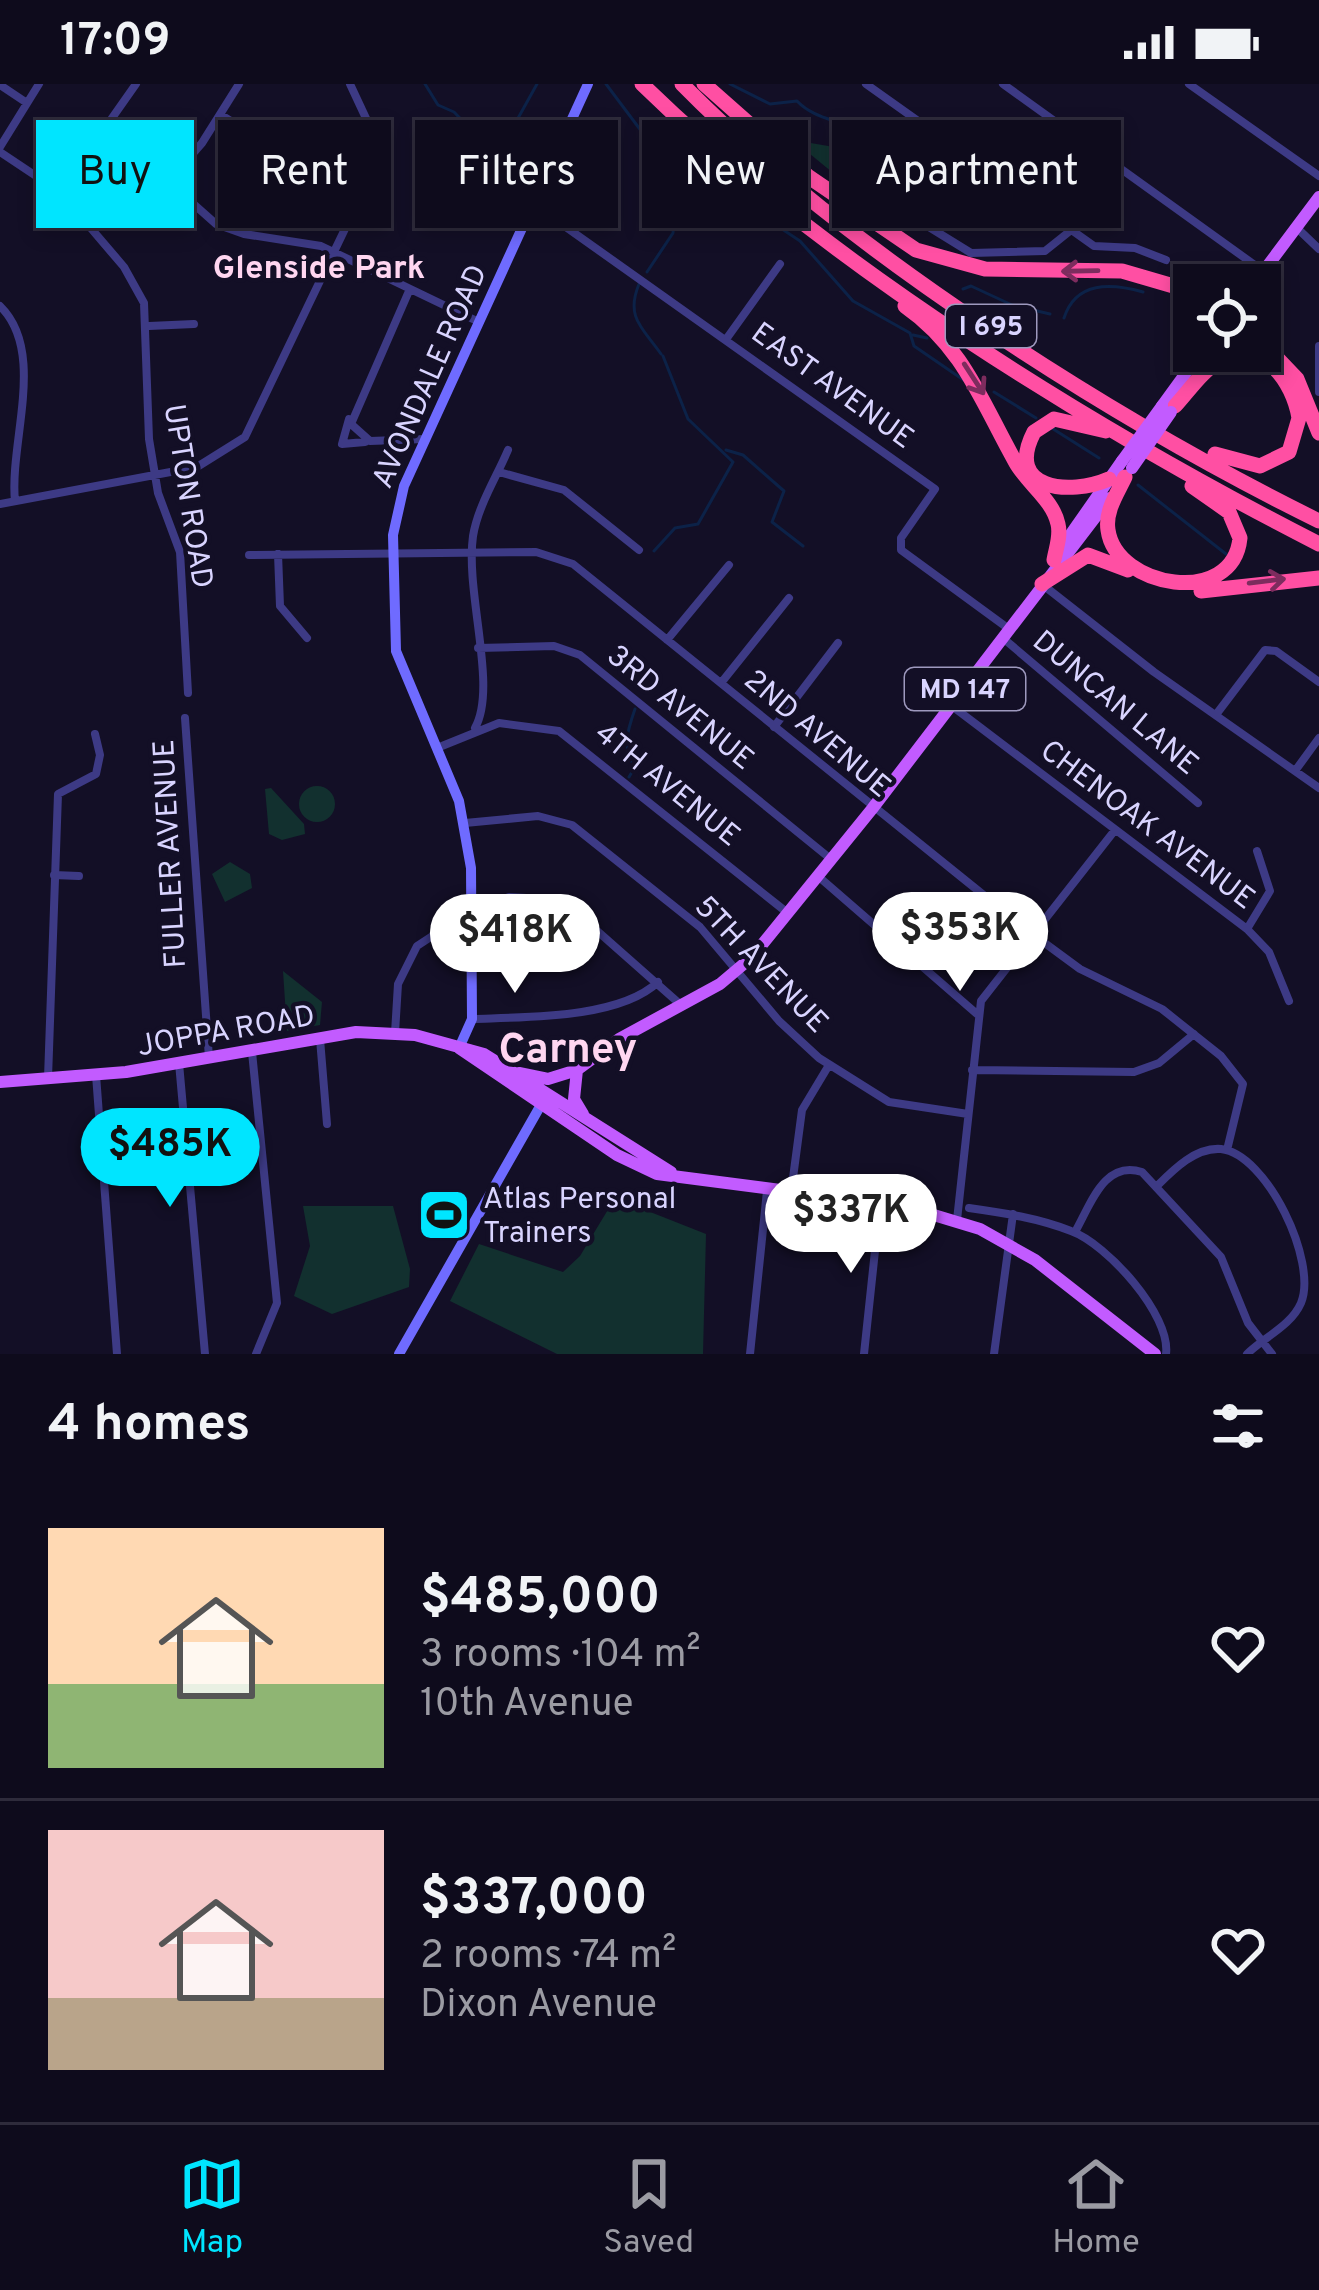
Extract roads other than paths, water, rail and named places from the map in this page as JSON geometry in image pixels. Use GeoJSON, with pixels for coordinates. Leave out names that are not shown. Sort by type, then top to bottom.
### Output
{"type":"FeatureCollection","features":[{"type":"Feature","properties":{"kind":"highway","name":"I 695"},"geometry":{"type":"LineString","coordinates":[[639,84],[679,120]]}},
{"type":"Feature","properties":{"kind":"highway","name":"I 695"},"geometry":{"type":"LineString","coordinates":[[682,84],[835,215],[1098,394],[1319,521]]}},
{"type":"Feature","properties":{"kind":"highway"},"geometry":{"type":"LineString","coordinates":[[704,84],[809,177],[916,250],[985,269],[1122,271],[1173,286]]}},
{"type":"Feature","properties":{"kind":"highway","name":"I 695"},"geometry":{"type":"LineString","coordinates":[[808,225],[864,267],[1163,460],[1319,544]]}},
{"type":"Feature","properties":{"kind":"highway"},"geometry":{"type":"LineString","coordinates":[[808,227],[923,319],[965,364],[1017,464],[1058,521],[1054,560]]}},
{"type":"Feature","properties":{"kind":"highway"},"geometry":{"type":"LineString","coordinates":[[1098,394],[1133,406],[1214,453],[1246,465],[1282,458],[1298,434],[1298,409],[1289,386],[1273,365],[1252,355],[1222,360],[1169,408]]}},
{"type":"Feature","properties":{"kind":"highway"},"geometry":{"type":"LineString","coordinates":[[1281,358],[1301,386],[1319,434]]}},
{"type":"Feature","properties":{"kind":"highway"},"geometry":{"type":"LineString","coordinates":[[1122,471],[1076,492],[1050,486],[1028,462],[1031,436],[1042,423],[1060,418],[1129,438]]}},
{"type":"Feature","properties":{"kind":"highway"},"geometry":{"type":"LineString","coordinates":[[1122,471],[1108,517],[1109,537],[1118,551],[1161,577],[1212,580],[1237,556],[1237,526],[1222,506],[1163,460]]}},
{"type":"Feature","properties":{"kind":"highway"},"geometry":{"type":"LineString","coordinates":[[1042,584],[1088,555],[1180,590],[1319,578]]}},
{"type":"Feature","properties":{"kind":"main road"},"geometry":{"type":"LineString","coordinates":[[1268,264],[1319,197]]}},
{"type":"Feature","properties":{"kind":"main road","name":"MD 147"},"geometry":{"type":"LineString","coordinates":[[1169,408],[1190,372]]}},
{"type":"Feature","properties":{"kind":"main road","name":"MD 147"},"geometry":{"type":"LineString","coordinates":[[1042,584],[1054,560],[1197,372]]}},
{"type":"Feature","properties":{"kind":"main road","name":"MD 147"},"geometry":{"type":"LineString","coordinates":[[546,1099],[619,1040],[739,970],[819,877],[952,706],[1122,471]]}},
{"type":"Feature","properties":{"kind":"main road","name":"JOPPA ROAD"},"geometry":{"type":"LineString","coordinates":[[0,1082],[96,1075],[320,1037],[395,1033],[459,1048],[546,1099]]}},
{"type":"Feature","properties":{"kind":"main road","name":"JOPPA ROAD"},"geometry":{"type":"LineString","coordinates":[[459,1048],[470,1047],[519,1073],[546,1099]]}},
{"type":"Feature","properties":{"kind":"main road"},"geometry":{"type":"LineString","coordinates":[[519,1073],[548,1079],[577,1070],[574,1099],[592,1125]]}},
{"type":"Feature","properties":{"kind":"main road"},"geometry":{"type":"LineString","coordinates":[[546,1099],[677,1175]]}},
{"type":"Feature","properties":{"kind":"main road"},"geometry":{"type":"LineString","coordinates":[[546,1099],[617,1155],[657,1174],[880,1203],[957,1220],[1007,1242],[1155,1354]]}},
{"type":"Feature","properties":{"kind":"street"},"geometry":{"type":"LineString","coordinates":[[0,149],[40,84]]}},
{"type":"Feature","properties":{"kind":"street"},"geometry":{"type":"LineString","coordinates":[[113,120],[136,84]]}},
{"type":"Feature","properties":{"kind":"street"},"geometry":{"type":"LineString","coordinates":[[194,149],[239,84]]}},
{"type":"Feature","properties":{"kind":"street"},"geometry":{"type":"LineString","coordinates":[[0,504],[208,464],[245,437],[373,159],[368,118],[350,84]]}},
{"type":"Feature","properties":{"kind":"street","name":"AVONDALE ROAD"},"geometry":{"type":"LineString","coordinates":[[571,120],[588,84]]}},
{"type":"Feature","properties":{"kind":"street"},"geometry":{"type":"LineString","coordinates":[[866,84],[1094,246],[1136,248],[1166,260]]}},
{"type":"Feature","properties":{"kind":"street"},"geometry":{"type":"LineString","coordinates":[[1003,84],[1053,120]]}},
{"type":"Feature","properties":{"kind":"street"},"geometry":{"type":"LineString","coordinates":[[1189,84],[1319,176]]}},
{"type":"Feature","properties":{"kind":"street"},"geometry":{"type":"LineString","coordinates":[[0,85],[27,103]]}},
{"type":"Feature","properties":{"kind":"street"},"geometry":{"type":"LineString","coordinates":[[221,115],[229,120]]}},
{"type":"Feature","properties":{"kind":"street","name":"UPTON ROAD"},"geometry":{"type":"LineString","coordinates":[[0,149],[36,175]]}},
{"type":"Feature","properties":{"kind":"street"},"geometry":{"type":"LineString","coordinates":[[1121,169],[1235,264]]}},
{"type":"Feature","properties":{"kind":"street"},"geometry":{"type":"LineString","coordinates":[[194,207],[224,228],[334,251],[478,322]]}},
{"type":"Feature","properties":{"kind":"street","name":"UPTON ROAD"},"geometry":{"type":"LineString","coordinates":[[90,228],[132,278],[149,326],[148,422],[155,475],[180,552],[188,693]]}},
{"type":"Feature","properties":{"kind":"street","name":"AVONDALE ROAD"},"geometry":{"type":"LineString","coordinates":[[459,1048],[472,1019],[472,910],[465,824],[396,651],[393,554],[399,500],[521,228]]}},
{"type":"Feature","properties":{"kind":"street","name":"EAST AVENUE"},"geometry":{"type":"LineString","coordinates":[[568,228],[935,489],[901,538],[901,550],[1006,634]]}},
{"type":"Feature","properties":{"kind":"street"},"geometry":{"type":"LineString","coordinates":[[932,228],[976,254],[1051,249],[1072,228]]}},
{"type":"Feature","properties":{"kind":"street"},"geometry":{"type":"LineString","coordinates":[[1297,228],[1319,249]]}},
{"type":"Feature","properties":{"kind":"street"},"geometry":{"type":"LineString","coordinates":[[727,338],[780,264]]}},
{"type":"Feature","properties":{"kind":"street"},"geometry":{"type":"LineString","coordinates":[[409,291],[341,444],[425,439]]}},
{"type":"Feature","properties":{"kind":"street"},"geometry":{"type":"LineString","coordinates":[[0,306],[20,336],[23,358],[13,452],[15,501]]}},
{"type":"Feature","properties":{"kind":"street"},"geometry":{"type":"LineString","coordinates":[[149,326],[194,324]]}},
{"type":"Feature","properties":{"kind":"street"},"geometry":{"type":"LineString","coordinates":[[1319,346],[1319,392]]}},
{"type":"Feature","properties":{"kind":"street"},"geometry":{"type":"LineString","coordinates":[[352,413],[352,428],[370,441]]}},
{"type":"Feature","properties":{"kind":"street"},"geometry":{"type":"LineString","coordinates":[[475,730],[486,698],[472,553],[476,523],[508,450]]}},
{"type":"Feature","properties":{"kind":"street"},"geometry":{"type":"LineString","coordinates":[[499,472],[558,487],[640,550]]}},
{"type":"Feature","properties":{"kind":"street","name":"2ND AVENUE"},"geometry":{"type":"LineString","coordinates":[[249,555],[472,553],[561,558],[1033,934],[1080,969],[1150,1000],[1194,1034],[1243,1084],[1227,1150]]}},
{"type":"Feature","properties":{"kind":"street"},"geometry":{"type":"LineString","coordinates":[[278,554],[280,606],[307,638]]}},
{"type":"Feature","properties":{"kind":"street"},"geometry":{"type":"LineString","coordinates":[[667,640],[729,565]]}},
{"type":"Feature","properties":{"kind":"street"},"geometry":{"type":"LineString","coordinates":[[1042,584],[1154,672],[1218,712],[1319,788]]}},
{"type":"Feature","properties":{"kind":"street"},"geometry":{"type":"LineString","coordinates":[[721,683],[789,598]]}},
{"type":"Feature","properties":{"kind":"street","name":"DUNCAN LANE"},"geometry":{"type":"LineString","coordinates":[[1006,634],[1198,803]]}},
{"type":"Feature","properties":{"kind":"street"},"geometry":{"type":"LineString","coordinates":[[774,727],[838,643]]}},
{"type":"Feature","properties":{"kind":"street","name":"3RD AVENUE"},"geometry":{"type":"LineString","coordinates":[[478,648],[554,646],[580,655],[832,860]]}},
{"type":"Feature","properties":{"kind":"street"},"geometry":{"type":"LineString","coordinates":[[1218,712],[1262,651],[1276,651],[1319,682]]}},
{"type":"Feature","properties":{"kind":"street","name":"CHENOAK AVENUE"},"geometry":{"type":"LineString","coordinates":[[952,706],[1247,929],[1269,952],[1289,1001]]}},
{"type":"Feature","properties":{"kind":"street","name":"FULLER AVENUE"},"geometry":{"type":"LineString","coordinates":[[184,718],[209,1058]]}},
{"type":"Feature","properties":{"kind":"street","name":"4TH AVENUE"},"geometry":{"type":"LineString","coordinates":[[436,749],[475,730],[515,722],[573,738],[789,914]]}},
{"type":"Feature","properties":{"kind":"street"},"geometry":{"type":"LineString","coordinates":[[48,1079],[58,794],[96,774],[100,755],[95,734]]}},
{"type":"Feature","properties":{"kind":"street"},"geometry":{"type":"LineString","coordinates":[[1295,771],[1319,738]]}},
{"type":"Feature","properties":{"kind":"street","name":"5TH AVENUE"},"geometry":{"type":"LineString","coordinates":[[465,824],[538,816],[572,825],[700,927],[779,1021],[829,1065],[889,1102],[968,1114]]}},
{"type":"Feature","properties":{"kind":"street"},"geometry":{"type":"LineString","coordinates":[[957,1220],[984,993],[1115,830]]}},
{"type":"Feature","properties":{"kind":"street"},"geometry":{"type":"LineString","coordinates":[[1247,929],[1270,891],[1257,851]]}},
{"type":"Feature","properties":{"kind":"street"},"geometry":{"type":"LineString","coordinates":[[54,875],[79,876]]}},
{"type":"Feature","properties":{"kind":"street"},"geometry":{"type":"LineString","coordinates":[[819,877],[978,1015]]}},
{"type":"Feature","properties":{"kind":"street"},"geometry":{"type":"LineString","coordinates":[[395,1033],[398,983],[407,959],[427,936],[472,910],[516,896],[556,903],[578,914],[682,1006]]}},
{"type":"Feature","properties":{"kind":"street"},"geometry":{"type":"LineString","coordinates":[[472,1019],[562,1013],[634,999],[658,982]]}},
{"type":"Feature","properties":{"kind":"street"},"geometry":{"type":"LineString","coordinates":[[972,1070],[1134,1072],[1159,1064],[1194,1034]]}},
{"type":"Feature","properties":{"kind":"street"},"geometry":{"type":"LineString","coordinates":[[320,1037],[327,1124]]}},
{"type":"Feature","properties":{"kind":"street"},"geometry":{"type":"LineString","coordinates":[[252,1050],[277,1298],[277,1312],[256,1354]]}},
{"type":"Feature","properties":{"kind":"street"},"geometry":{"type":"LineString","coordinates":[[179,1063],[205,1354]]}},
{"type":"Feature","properties":{"kind":"street"},"geometry":{"type":"LineString","coordinates":[[790,1194],[802,1110],[829,1065]]}},
{"type":"Feature","properties":{"kind":"street"},"geometry":{"type":"LineString","coordinates":[[96,1075],[117,1354]]}},
{"type":"Feature","properties":{"kind":"street","name":"MD 147"},"geometry":{"type":"LineString","coordinates":[[399,1354],[546,1099]]}},
{"type":"Feature","properties":{"kind":"street"},"geometry":{"type":"LineString","coordinates":[[1158,1185],[1193,1156],[1227,1150],[1251,1165],[1276,1196],[1300,1262],[1300,1304],[1247,1354]]}},
{"type":"Feature","properties":{"kind":"street"},"geometry":{"type":"LineString","coordinates":[[1100,1161],[1114,1171],[1135,1169],[1158,1185],[1221,1257],[1248,1323],[1272,1354]]}},
{"type":"Feature","properties":{"kind":"street"},"geometry":{"type":"LineString","coordinates":[[1075,1232],[1114,1171]]}},
{"type":"Feature","properties":{"kind":"street"},"geometry":{"type":"LineString","coordinates":[[749,1354],[767,1191]]}},
{"type":"Feature","properties":{"kind":"street"},"geometry":{"type":"LineString","coordinates":[[864,1354],[880,1203]]}},
{"type":"Feature","properties":{"kind":"street"},"geometry":{"type":"LineString","coordinates":[[969,1208],[1013,1214],[1075,1232],[1096,1246],[1151,1304],[1166,1332],[1166,1354]]}},
{"type":"Feature","properties":{"kind":"street"},"geometry":{"type":"LineString","coordinates":[[994,1354],[1013,1214]]}},
{"type":"Feature","properties":{"kind":"waterway"},"geometry":{"type":"LineString","coordinates":[[425,84],[438,105],[454,112],[486,145],[517,120],[537,84]]}},
{"type":"Feature","properties":{"kind":"waterway"},"geometry":{"type":"LineString","coordinates":[[606,84],[648,140],[800,241],[853,301],[910,333],[914,346],[965,381]]}},
{"type":"Feature","properties":{"kind":"waterway"},"geometry":{"type":"LineString","coordinates":[[730,84],[770,104],[797,101],[832,120]]}},
{"type":"Feature","properties":{"kind":"waterway"},"geometry":{"type":"LineString","coordinates":[[647,272],[673,228]]}},
{"type":"Feature","properties":{"kind":"waterway"},"geometry":{"type":"LineString","coordinates":[[639,284],[635,314],[661,354]]}},
{"type":"Feature","properties":{"kind":"waterway"},"geometry":{"type":"LineString","coordinates":[[963,289],[971,286],[1012,305],[1050,314]]}},
{"type":"Feature","properties":{"kind":"waterway"},"geometry":{"type":"LineString","coordinates":[[1064,318],[1086,291],[1119,287],[1143,292]]}},
{"type":"Feature","properties":{"kind":"waterway"},"geometry":{"type":"LineString","coordinates":[[913,335],[927,338]]}},
{"type":"Feature","properties":{"kind":"waterway"},"geometry":{"type":"LineString","coordinates":[[654,551],[675,528],[698,524],[733,462],[688,419],[663,356]]}},
{"type":"Feature","properties":{"kind":"waterway"},"geometry":{"type":"LineString","coordinates":[[994,392],[1036,418]]}},
{"type":"Feature","properties":{"kind":"waterway"},"geometry":{"type":"LineString","coordinates":[[1050,427],[1099,458]]}},
{"type":"Feature","properties":{"kind":"waterway"},"geometry":{"type":"LineString","coordinates":[[726,450],[743,455],[784,491],[772,522],[803,546]]}},
{"type":"Feature","properties":{"kind":"waterway"},"geometry":{"type":"LineString","coordinates":[[1138,485],[1226,554]]}},
{"type":"Feature","properties":{"kind":"waterway"},"geometry":{"type":"LineString","coordinates":[[629,777],[635,767],[627,738],[635,709]]}},
{"type":"Feature","properties":{"kind":"place","name":"Atlas Personal Trainers"},"geometry":{"type":"Point","coordinates":[444,1215]}},
{"type":"Feature","properties":{"kind":"district","name":"Glenside Park"},"geometry":{"type":"Point","coordinates":[319,266]}},
{"type":"Feature","properties":{"kind":"district","name":"Carney"},"geometry":{"type":"Point","coordinates":[568,1047]}}]}
